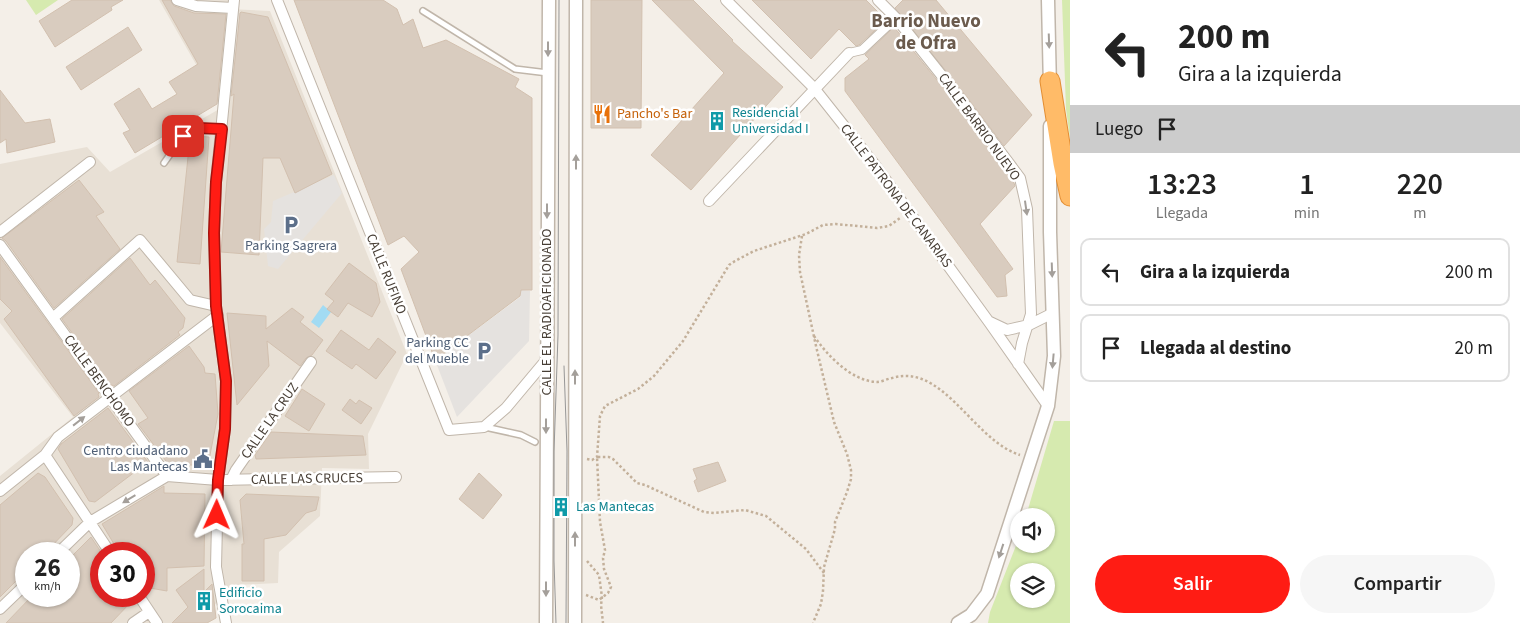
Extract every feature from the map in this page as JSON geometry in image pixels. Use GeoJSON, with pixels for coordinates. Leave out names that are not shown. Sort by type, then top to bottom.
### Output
{"type":"FeatureCollection","features":[{"type":"Feature","properties":{"kind":"highway"},"geometry":{"type":"LineString","coordinates":[[1050,81],[1070,196]]}},
{"type":"Feature","properties":{"kind":"street"},"geometry":{"type":"LineString","coordinates":[[177,0],[196,6],[233,4],[216,182],[214,233],[217,310],[226,381],[225,429],[218,480],[216,567],[225,622]]}},
{"type":"Feature","properties":{"kind":"street","name":"CALLE RUFINO"},"geometry":{"type":"LineString","coordinates":[[277,0],[449,430],[484,427]]}},
{"type":"Feature","properties":{"kind":"street","name":"CALLE EL RADIOAFICIONADO"},"geometry":{"type":"LineString","coordinates":[[546,623],[549,0]]}},
{"type":"Feature","properties":{"kind":"street","name":"CALLE EL RADIOAFICIONADO"},"geometry":{"type":"LineString","coordinates":[[575,623],[576,0]]}},
{"type":"Feature","properties":{"kind":"street","name":"CALLE PATRONA DE CANARIAS"},"geometry":{"type":"LineString","coordinates":[[726,0],[814,88],[875,165],[1048,406]]}},
{"type":"Feature","properties":{"kind":"street","name":"CALLE BARRIO NUEVO"},"geometry":{"type":"LineString","coordinates":[[878,0],[896,18],[1020,178],[1027,209],[1031,314],[1018,364]]}},
{"type":"Feature","properties":{"kind":"street"},"geometry":{"type":"LineString","coordinates":[[958,623],[972,615],[987,594],[1048,406],[1054,356],[1054,313],[1050,232],[1048,0]]}},
{"type":"Feature","properties":{"kind":"street"},"geometry":{"type":"LineString","coordinates":[[709,201],[849,53],[862,50],[896,18]]}},
{"type":"Feature","properties":{"kind":"street"},"geometry":{"type":"LineString","coordinates":[[0,232],[90,162]]}},
{"type":"Feature","properties":{"kind":"street"},"geometry":{"type":"LineString","coordinates":[[53,318],[140,240],[190,300],[217,310]]}},
{"type":"Feature","properties":{"kind":"street","name":"CALLE BENCHOMO"},"geometry":{"type":"LineString","coordinates":[[0,245],[167,476]]}},
{"type":"Feature","properties":{"kind":"street"},"geometry":{"type":"LineString","coordinates":[[0,491],[45,455],[58,437],[111,397],[217,310]]}},
{"type":"Feature","properties":{"kind":"street"},"geometry":{"type":"LineString","coordinates":[[989,322],[1007,330],[1029,325],[1054,313]]}},
{"type":"Feature","properties":{"kind":"street"},"geometry":{"type":"LineString","coordinates":[[484,427],[506,408],[547,359]]}},
{"type":"Feature","properties":{"kind":"street","name":"CALLE LA CRUZ"},"geometry":{"type":"LineString","coordinates":[[231,480],[311,362]]}},
{"type":"Feature","properties":{"kind":"street"},"geometry":{"type":"LineString","coordinates":[[45,455],[103,542]]}},
{"type":"Feature","properties":{"kind":"street"},"geometry":{"type":"LineString","coordinates":[[69,542],[90,522],[167,476],[218,480]]}},
{"type":"Feature","properties":{"kind":"street","name":"CALLE LAS CRUCES"},"geometry":{"type":"LineString","coordinates":[[218,480],[396,477]]}},
{"type":"Feature","properties":{"kind":"street"},"geometry":{"type":"LineString","coordinates":[[0,609],[15,595]]}},
{"type":"Feature","properties":{"kind":"street"},"geometry":{"type":"LineString","coordinates":[[146,607],[157,623]]}},
{"type":"Feature","properties":{"kind":"street"},"geometry":{"type":"LineString","coordinates":[[133,623],[149,612]]}},
{"type":"Feature","properties":{"kind":"lane"},"geometry":{"type":"LineString","coordinates":[[424,11],[515,69],[548,73]]}},
{"type":"Feature","properties":{"kind":"lane"},"geometry":{"type":"LineString","coordinates":[[164,163],[183,136],[198,128],[222,129]]}},
{"type":"Feature","properties":{"kind":"lane"},"geometry":{"type":"LineString","coordinates":[[484,427],[521,435],[535,442]]}},
{"type":"Feature","properties":{"kind":"path"},"geometry":{"type":"LineString","coordinates":[[586,595],[599,600],[608,593],[611,587],[604,569],[603,558],[605,550],[600,522],[596,457],[600,416],[604,406],[638,389],[654,376],[683,341],[729,265],[754,251],[802,236],[823,225],[836,224],[878,228],[889,226],[909,212]]}},
{"type":"Feature","properties":{"kind":"path"},"geometry":{"type":"LineString","coordinates":[[802,236],[799,255],[800,272],[834,422],[847,454],[851,470],[851,479],[835,522],[835,529],[824,567],[822,598],[813,623]]}},
{"type":"Feature","properties":{"kind":"path"},"geometry":{"type":"LineString","coordinates":[[814,335],[824,350],[839,365],[858,376],[877,382],[909,375],[932,384],[1009,452],[1031,459]]}},
{"type":"Feature","properties":{"kind":"path"},"geometry":{"type":"LineString","coordinates":[[586,458],[592,460],[596,457],[609,457],[637,483],[651,487],[704,512],[745,510],[766,516],[806,549],[824,573]]}},
{"type":"Feature","properties":{"kind":"path"},"geometry":{"type":"LineString","coordinates":[[586,560],[599,575],[603,623]]}},
{"type":"Feature","properties":{"kind":"shaded area"},"geometry":{"type":"Polygon","coordinates":[[[159,0],[228,0],[228,9],[270,11],[407,354],[368,434],[369,469],[322,468],[320,516],[279,552],[278,583],[236,585],[195,623],[0,623],[0,476],[73,417],[0,323],[0,164],[87,147],[110,172],[221,108],[159,0]]]}},
{"type":"Feature","properties":{"kind":"shaded area","name":"Parking Sagrera"},"geometry":{"type":"Polygon","coordinates":[[[334,175],[342,193],[278,269],[268,266],[264,229],[271,222],[273,201],[334,175]]]}},
{"type":"Feature","properties":{"kind":"shaded area","name":"Parking CC del Mueble"},"geometry":{"type":"Polygon","coordinates":[[[521,290],[530,291],[529,341],[457,417],[435,360],[520,297],[521,290]]]}},
{"type":"Feature","properties":{"kind":"green space"},"geometry":{"type":"Polygon","coordinates":[[[26,0],[58,0],[36,15],[26,0]]]}},
{"type":"Feature","properties":{"kind":"green space"},"geometry":{"type":"Polygon","coordinates":[[[1062,0],[1070,0],[1070,138],[1066,109],[1062,0]]]}},
{"type":"Feature","properties":{"kind":"green space"},"geometry":{"type":"Polygon","coordinates":[[[1054,421],[1070,421],[1070,623],[988,623],[990,612],[1013,553],[1055,553],[1055,508],[1028,508],[1054,421]]]}},
{"type":"Feature","properties":{"kind":"water"},"geometry":{"type":"Polygon","coordinates":[[[323,305],[331,312],[319,328],[311,322],[323,305]]]}},
{"type":"Feature","properties":{"kind":"building"},"geometry":{"type":"Polygon","coordinates":[[[72,0],[123,0],[111,7],[112,10],[55,47],[39,21],[72,0]]]}},
{"type":"Feature","properties":{"kind":"building"},"geometry":{"type":"Polygon","coordinates":[[[162,0],[170,0],[174,6],[194,13],[226,14],[217,104],[135,153],[123,133],[130,130],[114,104],[139,88],[152,109],[177,94],[169,82],[198,64],[162,0]]]}},
{"type":"Feature","properties":{"kind":"building"},"geometry":{"type":"Polygon","coordinates":[[[294,0],[383,0],[397,9],[403,25],[413,19],[423,48],[446,40],[519,79],[515,87],[532,98],[532,290],[521,290],[520,296],[435,360],[401,269],[419,252],[404,236],[388,245],[294,0]]]}},
{"type":"Feature","properties":{"kind":"building"},"geometry":{"type":"Polygon","coordinates":[[[591,0],[642,0],[641,128],[591,128],[591,0]]]}},
{"type":"Feature","properties":{"kind":"building","name":"Residencial Universidad I"},"geometry":{"type":"Polygon","coordinates":[[[652,0],[693,0],[732,41],[783,87],[691,190],[651,155],[724,73],[652,0]]]}},
{"type":"Feature","properties":{"kind":"building"},"geometry":{"type":"Polygon","coordinates":[[[752,0],[866,0],[887,19],[856,46],[839,29],[811,59],[752,0]]]}},
{"type":"Feature","properties":{"kind":"building"},"geometry":{"type":"Polygon","coordinates":[[[903,0],[936,0],[1032,115],[1004,146],[895,8],[903,0]]]}},
{"type":"Feature","properties":{"kind":"building"},"geometry":{"type":"Polygon","coordinates":[[[241,12],[268,17],[332,174],[295,193],[280,158],[263,158],[259,255],[221,252],[234,94],[231,96],[241,12]]]}},
{"type":"Feature","properties":{"kind":"building"},"geometry":{"type":"Polygon","coordinates":[[[128,27],[142,50],[81,90],[66,67],[128,27]]]}},
{"type":"Feature","properties":{"kind":"building"},"geometry":{"type":"Polygon","coordinates":[[[894,27],[957,105],[1014,183],[1015,186],[980,224],[1013,269],[1005,275],[1007,296],[997,297],[845,91],[845,78],[869,59],[865,55],[894,27]]]}},
{"type":"Feature","properties":{"kind":"building"},"geometry":{"type":"Polygon","coordinates":[[[0,90],[25,123],[50,119],[55,142],[7,153],[6,139],[0,143],[0,90]]]}},
{"type":"Feature","properties":{"kind":"building"},"geometry":{"type":"Polygon","coordinates":[[[194,136],[209,137],[200,264],[177,262],[190,138],[194,136]]]}},
{"type":"Feature","properties":{"kind":"building"},"geometry":{"type":"Polygon","coordinates":[[[79,180],[104,212],[96,216],[120,249],[54,308],[2,238],[79,180]]]}},
{"type":"Feature","properties":{"kind":"building"},"geometry":{"type":"Polygon","coordinates":[[[0,257],[99,393],[99,397],[74,416],[4,319],[12,311],[0,299],[0,257]]]}},
{"type":"Feature","properties":{"kind":"building"},"geometry":{"type":"Polygon","coordinates":[[[130,258],[150,285],[155,280],[185,318],[183,328],[178,332],[180,335],[114,386],[109,384],[62,319],[130,258]]]}},
{"type":"Feature","properties":{"kind":"building"},"geometry":{"type":"Polygon","coordinates":[[[349,263],[376,283],[380,302],[372,317],[348,303],[338,317],[327,309],[334,301],[325,294],[349,263]]]}},
{"type":"Feature","properties":{"kind":"building"},"geometry":{"type":"Polygon","coordinates":[[[292,308],[304,317],[300,322],[323,340],[312,355],[306,358],[300,366],[267,341],[269,366],[237,405],[227,313],[266,316],[266,329],[292,308]]]}},
{"type":"Feature","properties":{"kind":"building"},"geometry":{"type":"Polygon","coordinates":[[[341,330],[369,350],[378,338],[396,352],[376,379],[356,364],[352,369],[326,351],[341,330]]]}},
{"type":"Feature","properties":{"kind":"building"},"geometry":{"type":"Polygon","coordinates":[[[189,346],[204,367],[205,373],[215,374],[218,414],[209,460],[203,465],[169,465],[138,424],[148,418],[129,391],[189,346]]]}},
{"type":"Feature","properties":{"kind":"building"},"geometry":{"type":"Polygon","coordinates":[[[302,389],[325,404],[309,431],[285,416],[302,389]]]}},
{"type":"Feature","properties":{"kind":"building"},"geometry":{"type":"Polygon","coordinates":[[[350,399],[356,404],[359,400],[372,408],[361,424],[342,410],[350,399]]]}},
{"type":"Feature","properties":{"kind":"building"},"geometry":{"type":"Polygon","coordinates":[[[108,408],[148,462],[95,502],[89,501],[58,449],[61,444],[108,408]]]}},
{"type":"Feature","properties":{"kind":"building"},"geometry":{"type":"Polygon","coordinates":[[[271,432],[363,436],[366,455],[256,459],[255,455],[271,432]]]}},
{"type":"Feature","properties":{"kind":"building"},"geometry":{"type":"Polygon","coordinates":[[[718,462],[726,481],[698,492],[694,481],[697,479],[693,469],[718,462]]]}},
{"type":"Feature","properties":{"kind":"building"},"geometry":{"type":"Polygon","coordinates":[[[38,473],[45,477],[73,518],[72,525],[56,542],[15,542],[15,582],[0,597],[0,505],[38,473]]]}},
{"type":"Feature","properties":{"kind":"building"},"geometry":{"type":"Polygon","coordinates":[[[479,473],[502,495],[483,519],[459,499],[479,473]]]}},
{"type":"Feature","properties":{"kind":"building"},"geometry":{"type":"Polygon","coordinates":[[[164,486],[164,493],[205,494],[204,566],[167,568],[167,591],[155,589],[155,542],[113,542],[102,524],[164,486]]]}},
{"type":"Feature","properties":{"kind":"building"},"geometry":{"type":"Polygon","coordinates":[[[246,494],[319,497],[316,510],[306,513],[286,535],[264,539],[264,581],[242,581],[242,544],[244,544],[240,500],[246,494]]]}},
{"type":"Feature","properties":{"kind":"building"},"geometry":{"type":"Polygon","coordinates":[[[91,537],[94,542],[90,542],[90,607],[126,607],[111,623],[6,623],[21,607],[80,607],[80,548],[91,537]]]}},
{"type":"Feature","properties":{"kind":"building","name":"Edificio Sorocaima"},"geometry":{"type":"Polygon","coordinates":[[[204,569],[204,592],[212,584],[216,618],[207,623],[172,623],[188,607],[176,590],[204,569]]]}},
{"type":"Feature","properties":{"kind":"tram line"},"geometry":{"type":"LineString","coordinates":[[556,623],[554,451],[558,335],[559,0]]}},
{"type":"Feature","properties":{"kind":"tram line"},"geometry":{"type":"LineString","coordinates":[[564,366],[567,451],[566,623]]}},
{"type":"Feature","properties":{"kind":"place","name":"Pancho's Bar"},"geometry":{"type":"Point","coordinates":[602,114]}},
{"type":"Feature","properties":{"kind":"place","name":"Residencial Universidad I"},"geometry":{"type":"Point","coordinates":[717,121]}},
{"type":"Feature","properties":{"kind":"place","name":"Parking Sagrera"},"geometry":{"type":"Point","coordinates":[291,225]}},
{"type":"Feature","properties":{"kind":"place","name":"Parking CC del Mueble"},"geometry":{"type":"Point","coordinates":[484,351]}},
{"type":"Feature","properties":{"kind":"place","name":"Centro ciudadano Las Mantecas"},"geometry":{"type":"Point","coordinates":[203,459]}},
{"type":"Feature","properties":{"kind":"place","name":"Las Mantecas"},"geometry":{"type":"Point","coordinates":[561,507]}},
{"type":"Feature","properties":{"kind":"place","name":"Edificio Sorocaima"},"geometry":{"type":"Point","coordinates":[204,601]}},
{"type":"Feature","properties":{"kind":"district","name":"Barrio Nuevo de Ofra"},"geometry":{"type":"Point","coordinates":[926,32]}},
{"type":"Feature","properties":{"kind":"route"},"geometry":{"type":"LineString","coordinates":[[183,136],[198,128],[222,129],[216,182],[214,233],[216,306],[226,381],[225,429],[218,480],[217,515]]}}]}
